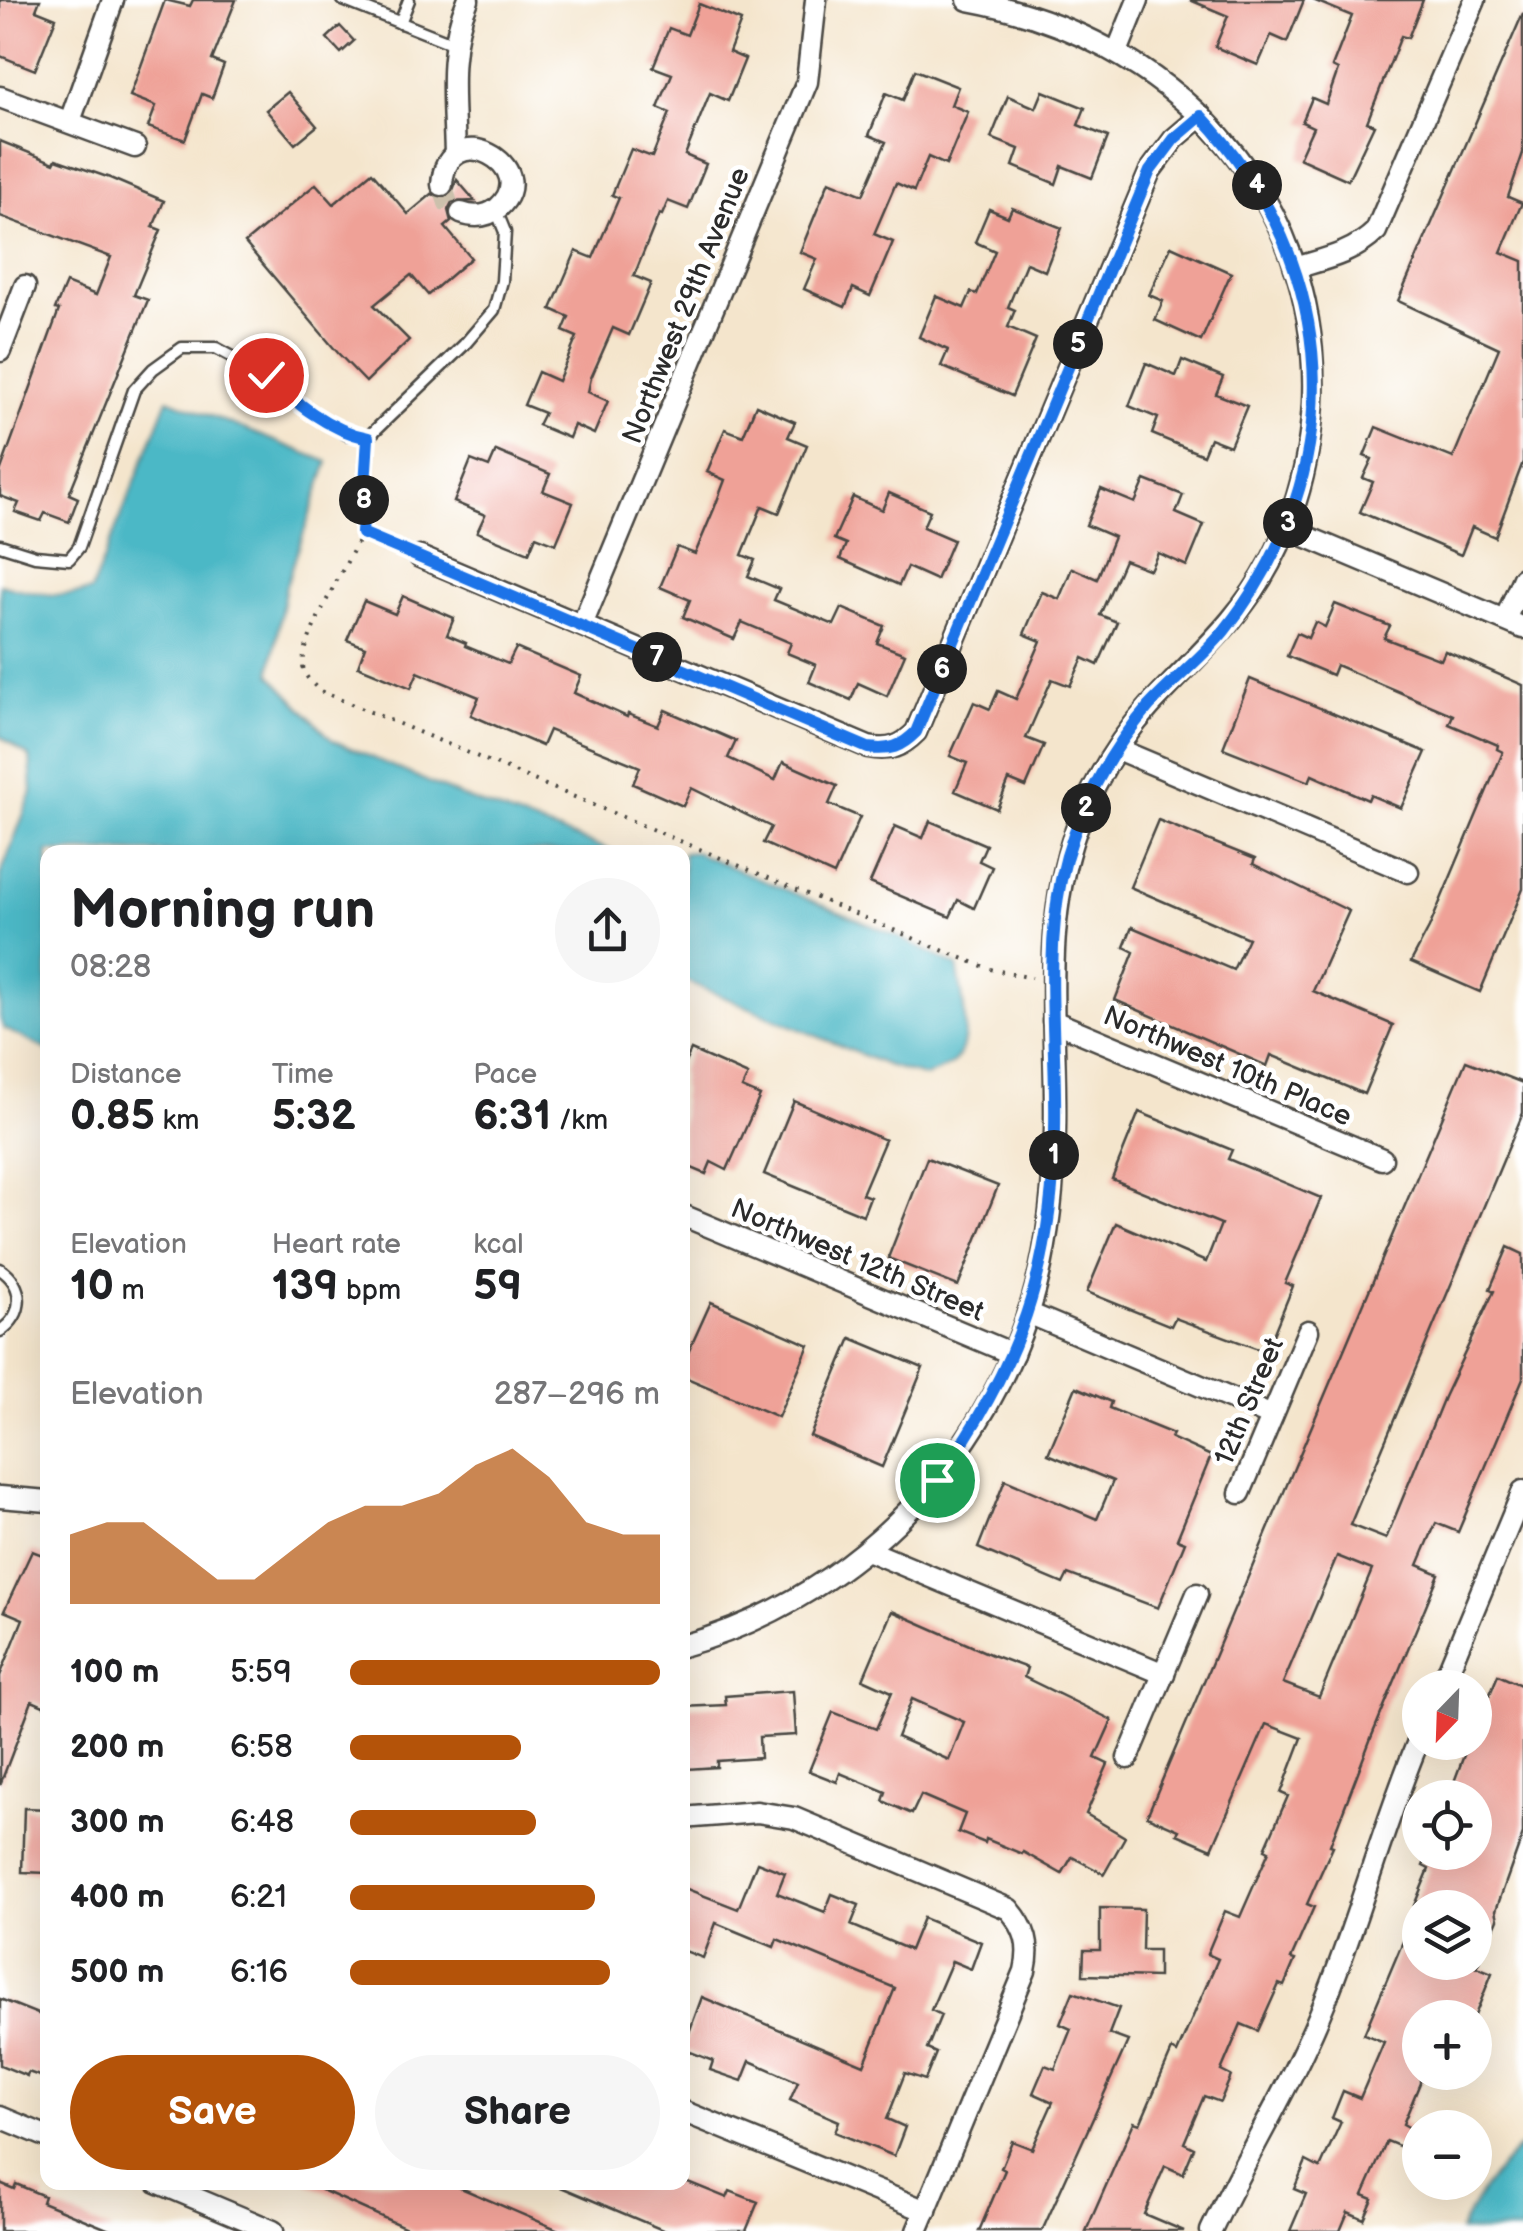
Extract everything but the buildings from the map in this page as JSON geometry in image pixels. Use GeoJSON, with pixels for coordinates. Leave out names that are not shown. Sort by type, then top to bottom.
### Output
{"type":"FeatureCollection","features":[{"type":"Feature","properties":{"kind":"street"},"geometry":{"type":"LineString","coordinates":[[70,121],[113,0]]}},
{"type":"Feature","properties":{"kind":"street"},"geometry":{"type":"LineString","coordinates":[[456,155],[454,44],[468,0]]}},
{"type":"Feature","properties":{"kind":"street","name":"Northwest 29th Avenue"},"geometry":{"type":"LineString","coordinates":[[582,625],[807,82],[816,0]]}},
{"type":"Feature","properties":{"kind":"street"},"geometry":{"type":"LineString","coordinates":[[690,1643],[760,1618],[813,1589],[896,1524],[937,1480],[972,1432],[1013,1354],[1028,1314],[1048,1229],[1055,1129],[1053,930],[1062,878],[1077,828],[1117,749],[1148,708],[1222,634],[1252,593],[1286,528],[1302,478],[1312,427],[1312,342],[1296,268],[1252,176],[1201,116],[1146,70],[1117,52],[1061,24],[968,0]]}},
{"type":"Feature","properties":{"kind":"street"},"geometry":{"type":"LineString","coordinates":[[1117,52],[1138,0]]}},
{"type":"Feature","properties":{"kind":"street"},"geometry":{"type":"LineString","coordinates":[[1296,268],[1348,251],[1376,231],[1474,0]]}},
{"type":"Feature","properties":{"kind":"street"},"geometry":{"type":"LineString","coordinates":[[0,97],[135,147]]}},
{"type":"Feature","properties":{"kind":"street"},"geometry":{"type":"LineString","coordinates":[[420,557],[868,748],[886,750],[903,745],[916,732],[1150,171],[1174,139],[1201,116]]}},
{"type":"Feature","properties":{"kind":"street"},"geometry":{"type":"LineString","coordinates":[[442,185],[443,172],[456,155],[486,150],[503,163],[508,172],[508,193],[496,210],[476,217],[461,213]]}},
{"type":"Feature","properties":{"kind":"street"},"geometry":{"type":"LineString","coordinates":[[0,351],[25,286]]}},
{"type":"Feature","properties":{"kind":"street"},"geometry":{"type":"LineString","coordinates":[[1286,528],[1514,624],[1523,578]]}},
{"type":"Feature","properties":{"kind":"street"},"geometry":{"type":"LineString","coordinates":[[1117,749],[1408,872]]}},
{"type":"Feature","properties":{"kind":"street","name":"Northwest 10th Place"},"geometry":{"type":"LineString","coordinates":[[1053,1021],[1382,1160]]}},
{"type":"Feature","properties":{"kind":"street","name":"Northwest 12th Street"},"geometry":{"type":"LineString","coordinates":[[690,1218],[1013,1354]]}},
{"type":"Feature","properties":{"kind":"street"},"geometry":{"type":"LineString","coordinates":[[1028,1314],[1272,1416]]}},
{"type":"Feature","properties":{"kind":"street","name":"12th Street"},"geometry":{"type":"LineString","coordinates":[[1240,1493],[1308,1331]]}},
{"type":"Feature","properties":{"kind":"street"},"geometry":{"type":"LineString","coordinates":[[1450,1670],[1514,1538],[1523,1491]]}},
{"type":"Feature","properties":{"kind":"street"},"geometry":{"type":"LineString","coordinates":[[0,1497],[40,1500]]}},
{"type":"Feature","properties":{"kind":"street"},"geometry":{"type":"LineString","coordinates":[[866,1550],[1164,1674]]}},
{"type":"Feature","properties":{"kind":"street"},"geometry":{"type":"LineString","coordinates":[[1128,1758],[1197,1594]]}},
{"type":"Feature","properties":{"kind":"street"},"geometry":{"type":"LineString","coordinates":[[1211,2231],[1323,2008],[1410,1760]]}},
{"type":"Feature","properties":{"kind":"street"},"geometry":{"type":"LineString","coordinates":[[690,1817],[758,1812],[794,1818],[1009,1909],[1027,1938],[1029,1955],[921,2221],[690,2115]]}},
{"type":"Feature","properties":{"kind":"street"},"geometry":{"type":"LineString","coordinates":[[0,2118],[40,2134]]}},
{"type":"Feature","properties":{"kind":"street"},"geometry":{"type":"LineString","coordinates":[[176,2190],[274,2231]]}},
{"type":"Feature","properties":{"kind":"lane"},"geometry":{"type":"LineString","coordinates":[[343,0],[454,44]]}},
{"type":"Feature","properties":{"kind":"lane"},"geometry":{"type":"LineString","coordinates":[[400,23],[409,0]]}},
{"type":"Feature","properties":{"kind":"lane"},"geometry":{"type":"LineString","coordinates":[[0,545],[35,556],[70,559],[79,547],[134,390],[153,369],[182,348],[216,348],[266,375],[294,401],[346,434],[368,438],[464,345],[494,310],[502,281],[505,232],[496,210]]}},
{"type":"Feature","properties":{"kind":"lane"},"geometry":{"type":"LineString","coordinates":[[0,1269],[13,1280],[20,1300],[13,1321],[0,1331]]}},
{"type":"Feature","properties":{"kind":"path"},"geometry":{"type":"LineString","coordinates":[[368,438],[362,533],[319,618],[303,662],[305,673],[320,692],[689,845]]}},
{"type":"Feature","properties":{"kind":"path"},"geometry":{"type":"LineString","coordinates":[[362,533],[420,557]]}},
{"type":"Feature","properties":{"kind":"path"},"geometry":{"type":"LineString","coordinates":[[690,845],[990,969],[1052,982]]}},
{"type":"Feature","properties":{"kind":"water"},"geometry":{"type":"Polygon","coordinates":[[[168,399],[328,462],[286,585],[270,674],[332,740],[465,798],[596,845],[40,845],[40,1046],[3,1028],[0,876],[32,792],[30,757],[0,736],[0,584],[45,594],[91,591],[168,399]]]}},
{"type":"Feature","properties":{"kind":"water"},"geometry":{"type":"Polygon","coordinates":[[[690,852],[892,934],[957,966],[965,1029],[961,1052],[955,1061],[926,1077],[886,1065],[690,983],[690,852]]]}},
{"type":"Feature","properties":{"kind":"water"},"geometry":{"type":"Polygon","coordinates":[[[1523,2144],[1523,2231],[1460,2231],[1477,2200],[1492,2200],[1492,2178],[1523,2144]]]}},
{"type":"Feature","properties":{"kind":"tunnel"},"geometry":{"type":"LineString","coordinates":[[442,185],[448,203],[461,213]]}},
{"type":"Feature","properties":{"kind":"route"},"geometry":{"type":"LineString","coordinates":[[266,375],[294,401],[346,434],[368,438],[362,533],[868,748],[886,750],[903,745],[916,732],[1150,171],[1174,139],[1201,116],[1252,176],[1290,253],[1312,342],[1312,427],[1302,478],[1286,528],[1252,593],[1222,634],[1148,708],[1117,749],[1077,828],[1062,878],[1053,930],[1055,1129],[1048,1229],[1036,1288],[1001,1380],[972,1432],[937,1480]]}}]}
